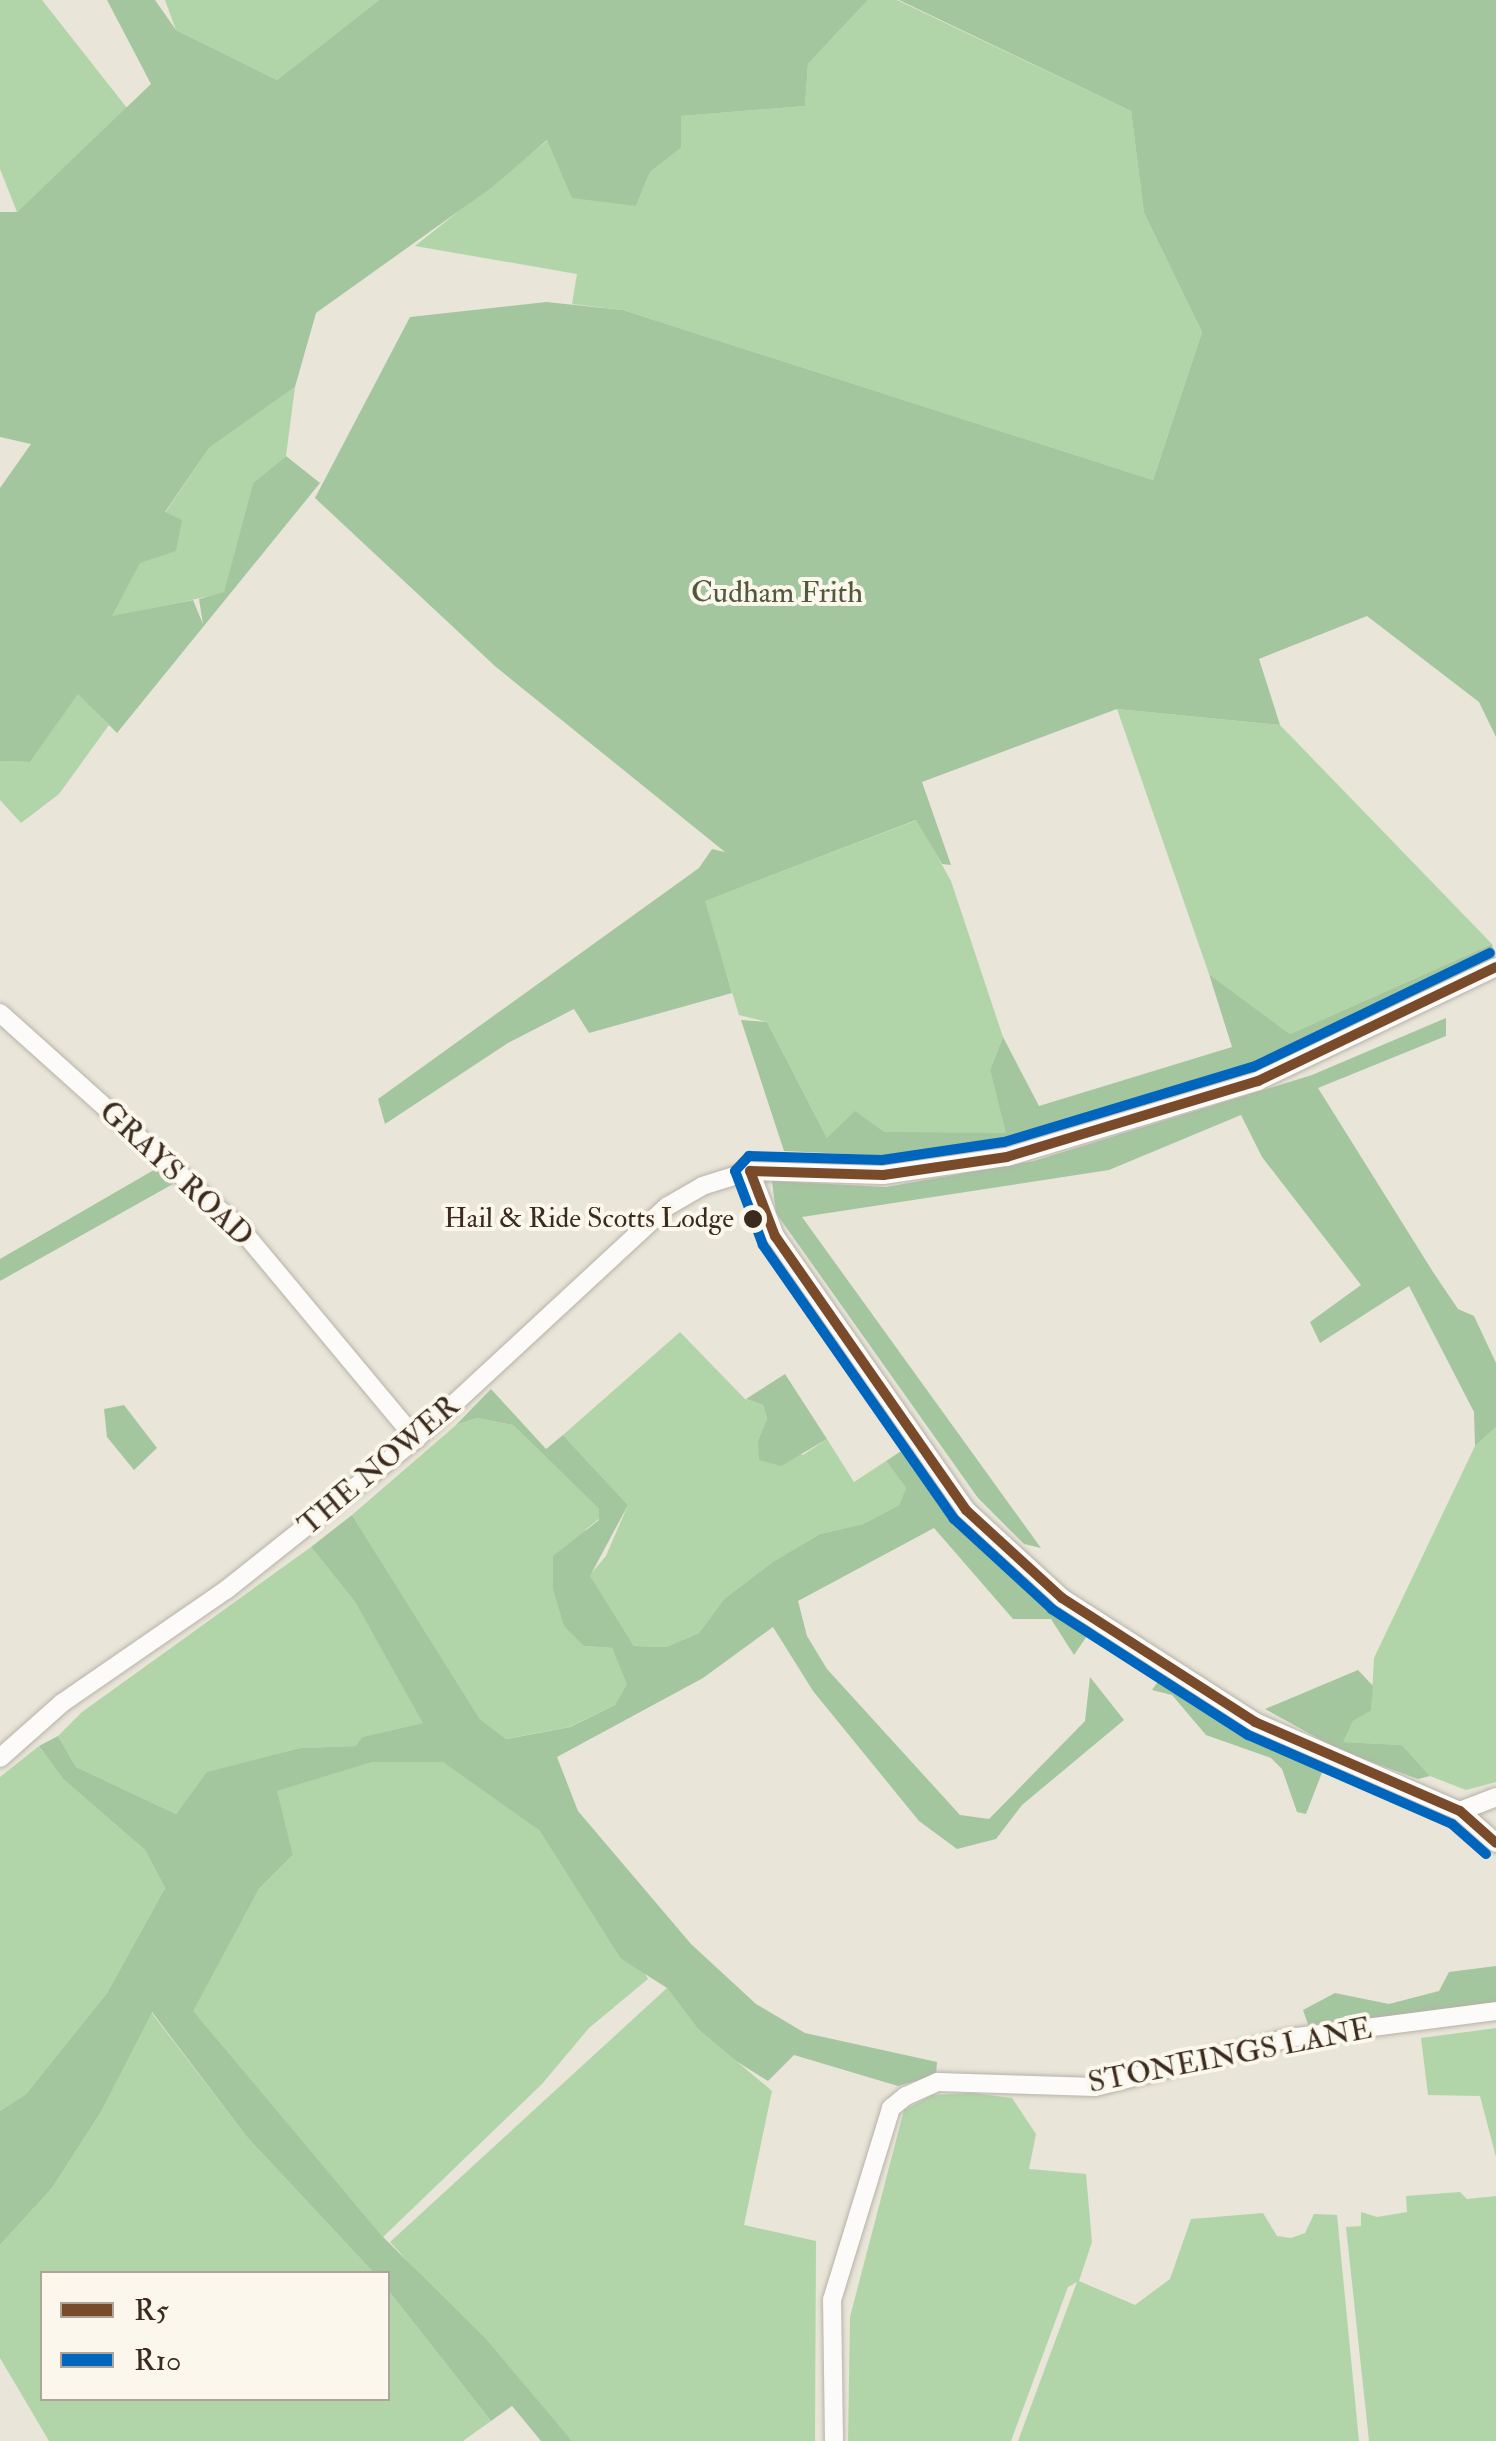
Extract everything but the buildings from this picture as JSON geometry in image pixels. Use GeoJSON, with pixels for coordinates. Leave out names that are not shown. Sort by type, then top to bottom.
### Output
{"type":"FeatureCollection","features":[{"type":"Feature","properties":{"kind":"street","name":"THE NOWER"},"geometry":{"type":"LineString","coordinates":[[0,1758],[62,1703],[226,1590],[416,1439],[668,1206],[702,1186],[750,1171],[882,1175],[1008,1157],[1258,1081],[1496,967]]}},
{"type":"Feature","properties":{"kind":"street","name":"GRAYS ROAD"},"geometry":{"type":"LineString","coordinates":[[0,1013],[240,1228],[416,1439]]}},
{"type":"Feature","properties":{"kind":"street"},"geometry":{"type":"LineString","coordinates":[[750,1171],[776,1236],[966,1510],[1062,1598],[1256,1722],[1460,1811],[1493,1840]]}},
{"type":"Feature","properties":{"kind":"street"},"geometry":{"type":"LineString","coordinates":[[1460,1811],[1496,1797]]}},
{"type":"Feature","properties":{"kind":"street","name":"STONEINGS LANE"},"geometry":{"type":"LineString","coordinates":[[834,2441],[832,2300],[892,2108],[906,2096],[938,2082],[1095,2087],[1290,2038],[1496,2011]]}},
{"type":"Feature","properties":{"kind":"green space"},"geometry":{"type":"Polygon","coordinates":[[[0,0],[42,0],[127,108],[17,212],[0,169],[0,0]]]}},
{"type":"Feature","properties":{"kind":"green space"},"geometry":{"type":"Polygon","coordinates":[[[107,0],[155,0],[176,30],[277,80],[379,0],[868,0],[808,64],[805,106],[681,116],[681,148],[650,172],[636,206],[572,198],[547,140],[491,188],[316,313],[295,387],[209,448],[165,512],[182,520],[176,551],[140,563],[112,616],[193,600],[203,624],[199,599],[224,592],[253,483],[286,456],[320,483],[117,733],[78,694],[30,762],[0,761],[0,488],[31,444],[0,437],[0,212],[17,212],[151,84],[107,0]]]}},
{"type":"Feature","properties":{"kind":"green space"},"geometry":{"type":"Polygon","coordinates":[[[165,0],[379,0],[277,80],[176,30],[165,0]]]}},
{"type":"Feature","properties":{"kind":"green space"},"geometry":{"type":"Polygon","coordinates":[[[868,0],[897,0],[1131,111],[1144,213],[1202,332],[1153,480],[623,310],[572,304],[577,274],[415,246],[548,140],[636,206],[650,172],[681,148],[680,116],[805,106],[808,64],[868,0]]]}},
{"type":"Feature","properties":{"kind":"green space","name":"Cudham Frith"},"geometry":{"type":"Polygon","coordinates":[[[899,0],[1496,0],[1496,737],[1479,702],[1367,616],[1259,659],[1280,725],[1117,709],[922,782],[951,865],[942,864],[916,820],[705,901],[732,993],[589,1033],[574,1009],[508,1043],[385,1124],[378,1099],[699,868],[712,849],[725,852],[496,667],[315,498],[410,317],[546,302],[623,310],[1153,480],[1202,332],[1144,213],[1131,111],[899,0]]]}},
{"type":"Feature","properties":{"kind":"green space"},"geometry":{"type":"Polygon","coordinates":[[[295,387],[286,456],[253,483],[224,593],[111,617],[165,513],[209,448],[295,387]]]}},
{"type":"Feature","properties":{"kind":"green space"},"geometry":{"type":"Polygon","coordinates":[[[78,693],[109,725],[59,794],[21,823],[0,800],[0,761],[30,762],[78,693]]]}},
{"type":"Feature","properties":{"kind":"green space"},"geometry":{"type":"Polygon","coordinates":[[[1117,709],[1280,725],[1492,944],[1290,1034],[1209,974],[1117,709]]]}},
{"type":"Feature","properties":{"kind":"green space"},"geometry":{"type":"Polygon","coordinates":[[[917,820],[951,881],[1003,1037],[990,1070],[1007,1133],[827,1138],[767,1022],[739,1015],[704,901],[917,820]]]}},
{"type":"Feature","properties":{"kind":"green space"},"geometry":{"type":"Polygon","coordinates":[[[1492,944],[1495,964],[1257,1070],[1044,1134],[914,1157],[784,1151],[741,1020],[767,1022],[827,1138],[855,1111],[884,1132],[1006,1133],[990,1070],[1003,1037],[1039,1106],[1232,1047],[1209,974],[1290,1034],[1492,944]]]}},
{"type":"Feature","properties":{"kind":"green space"},"geometry":{"type":"Polygon","coordinates":[[[1446,1018],[1446,1036],[1318,1088],[1458,1309],[1474,1316],[1496,1363],[1496,1427],[1475,1446],[1474,1412],[1409,1286],[1320,1343],[1310,1322],[1361,1285],[1262,1157],[1241,1115],[1109,1170],[802,1217],[1041,1548],[1024,1544],[978,1498],[776,1213],[772,1181],[886,1187],[1034,1161],[1312,1075],[1446,1018]]]}},
{"type":"Feature","properties":{"kind":"green space"},"geometry":{"type":"Polygon","coordinates":[[[159,1167],[173,1184],[0,1281],[0,1259],[159,1167]]]}},
{"type":"Feature","properties":{"kind":"green space"},"geometry":{"type":"Polygon","coordinates":[[[680,1332],[745,1399],[763,1405],[767,1420],[758,1441],[803,1455],[827,1439],[854,1482],[886,1461],[906,1488],[899,1505],[863,1524],[820,1534],[774,1561],[724,1599],[699,1633],[666,1647],[634,1646],[589,1576],[606,1556],[628,1505],[563,1435],[680,1332]]]}},
{"type":"Feature","properties":{"kind":"green space"},"geometry":{"type":"Polygon","coordinates":[[[785,1374],[827,1439],[781,1466],[759,1460],[758,1441],[767,1419],[763,1405],[746,1399],[785,1374]]]}},
{"type":"Feature","properties":{"kind":"green space"},"geometry":{"type":"Polygon","coordinates":[[[491,1389],[546,1449],[563,1435],[628,1505],[590,1576],[634,1646],[666,1647],[699,1633],[724,1599],[774,1561],[820,1534],[863,1524],[899,1505],[906,1488],[886,1461],[909,1446],[958,1517],[1055,1609],[1093,1627],[1074,1655],[1051,1619],[1013,1619],[934,1528],[798,1601],[807,1636],[827,1669],[960,1815],[989,1819],[1085,1721],[1090,1677],[1124,1720],[1022,1805],[996,1839],[957,1849],[919,1821],[813,1691],[773,1627],[703,1678],[557,1757],[578,1811],[691,1944],[756,2004],[805,2033],[937,2062],[936,2075],[898,2086],[794,2055],[768,2081],[736,2061],[698,2029],[667,1988],[620,1958],[539,1830],[443,1762],[373,1762],[277,1791],[293,1855],[259,1889],[193,2011],[383,2237],[485,2338],[572,2441],[541,2441],[512,2406],[491,2421],[390,2293],[390,2271],[372,2271],[247,2137],[152,2012],[101,2112],[52,2188],[0,2245],[0,2111],[26,2094],[107,1993],[165,1888],[145,1850],[63,1779],[39,1746],[58,1736],[76,1767],[176,1814],[207,1772],[300,1748],[356,1746],[362,1737],[423,1723],[355,1602],[311,1547],[352,1515],[480,1719],[506,1739],[570,1727],[615,1705],[627,1684],[612,1648],[584,1646],[564,1626],[553,1589],[553,1556],[599,1520],[599,1509],[513,1425],[477,1418],[456,1425],[491,1389]]]}},
{"type":"Feature","properties":{"kind":"green space"},"geometry":{"type":"Polygon","coordinates":[[[124,1405],[157,1448],[134,1470],[107,1437],[104,1409],[124,1405]]]}},
{"type":"Feature","properties":{"kind":"green space"},"geometry":{"type":"Polygon","coordinates":[[[477,1418],[513,1425],[599,1509],[599,1519],[585,1530],[584,1646],[612,1648],[628,1684],[615,1705],[569,1727],[506,1739],[480,1719],[352,1515],[456,1425],[477,1418]]]}},
{"type":"Feature","properties":{"kind":"green space"},"geometry":{"type":"Polygon","coordinates":[[[1496,1427],[1496,1782],[1466,1790],[1430,1776],[1402,1745],[1342,1742],[1353,1721],[1371,1711],[1374,1658],[1475,1446],[1496,1427]]]}},
{"type":"Feature","properties":{"kind":"green space"},"geometry":{"type":"Polygon","coordinates":[[[311,1547],[355,1602],[424,1723],[362,1737],[357,1746],[300,1748],[208,1772],[176,1814],[76,1767],[58,1736],[82,1712],[311,1547]]]}},
{"type":"Feature","properties":{"kind":"green space"},"geometry":{"type":"Polygon","coordinates":[[[1358,1670],[1373,1686],[1371,1711],[1353,1721],[1343,1742],[1402,1745],[1430,1776],[1418,1779],[1341,1751],[1265,1709],[1358,1670]]]}},
{"type":"Feature","properties":{"kind":"green space"},"geometry":{"type":"Polygon","coordinates":[[[1162,1676],[1251,1736],[1325,1765],[1306,1814],[1297,1812],[1282,1769],[1271,1758],[1206,1735],[1172,1695],[1152,1690],[1162,1676]]]}},
{"type":"Feature","properties":{"kind":"green space"},"geometry":{"type":"Polygon","coordinates":[[[39,1746],[63,1779],[145,1850],[165,1888],[107,1993],[26,2094],[0,2111],[0,1777],[39,1746]]]}},
{"type":"Feature","properties":{"kind":"green space"},"geometry":{"type":"Polygon","coordinates":[[[373,1762],[443,1762],[501,1799],[539,1830],[620,1958],[642,1968],[648,1979],[589,2028],[542,2084],[383,2237],[192,2011],[259,1889],[293,1855],[276,1791],[373,1762]]]}},
{"type":"Feature","properties":{"kind":"green space"},"geometry":{"type":"Polygon","coordinates":[[[1496,1966],[1496,2002],[1309,2027],[1303,2010],[1335,1993],[1389,2004],[1439,1991],[1449,1972],[1496,1966]]]}},
{"type":"Feature","properties":{"kind":"green space"},"geometry":{"type":"Polygon","coordinates":[[[667,1988],[698,2029],[772,2091],[744,2225],[816,2241],[815,2441],[572,2441],[390,2242],[667,1988]]]}},
{"type":"Feature","properties":{"kind":"green space"},"geometry":{"type":"Polygon","coordinates":[[[151,2012],[247,2137],[372,2271],[40,2271],[40,2401],[390,2401],[390,2293],[491,2421],[463,2441],[49,2441],[0,2358],[0,2245],[52,2188],[101,2112],[151,2012]]]}},
{"type":"Feature","properties":{"kind":"green space"},"geometry":{"type":"Polygon","coordinates":[[[1496,2028],[1496,2157],[1480,2096],[1428,2095],[1421,2038],[1496,2028]]]}},
{"type":"Feature","properties":{"kind":"green space"},"geometry":{"type":"Polygon","coordinates":[[[972,2093],[1012,2098],[1036,2134],[1029,2169],[1086,2174],[1092,2242],[1079,2281],[1135,2305],[1170,2279],[1191,2219],[1263,2213],[1277,2236],[1291,2238],[1305,2233],[1314,2214],[1337,2215],[1359,2441],[1018,2441],[1077,2282],[1068,2287],[1011,2441],[848,2441],[850,2317],[904,2110],[933,2095],[972,2093]]]}},
{"type":"Feature","properties":{"kind":"green space"},"geometry":{"type":"Polygon","coordinates":[[[1460,2192],[1467,2199],[1496,2196],[1496,2441],[1369,2441],[1346,2227],[1361,2226],[1361,2212],[1377,2217],[1407,2212],[1406,2196],[1460,2192]]]}},
{"type":"Feature","properties":{"kind":"transit line","name":"R10"},"geometry":{"type":"LineString","coordinates":[[1486,1854],[1452,1824],[1248,1735],[1052,1609],[954,1519],[763,1245],[735,1171],[749,1156],[882,1160],[1004,1142],[1253,1067],[1490,953]]}},
{"type":"Feature","properties":{"kind":"transit line","name":"R5"},"geometry":{"type":"LineString","coordinates":[[1496,967],[1258,1081],[1007,1157],[883,1175],[750,1171],[775,1236],[966,1510],[1062,1598],[1255,1722],[1460,1811],[1496,1843]]}},
{"type":"Feature","properties":{"kind":"place","name":"Hail & Ride Scotts Lodge"},"geometry":{"type":"Point","coordinates":[753,1219]}}]}
